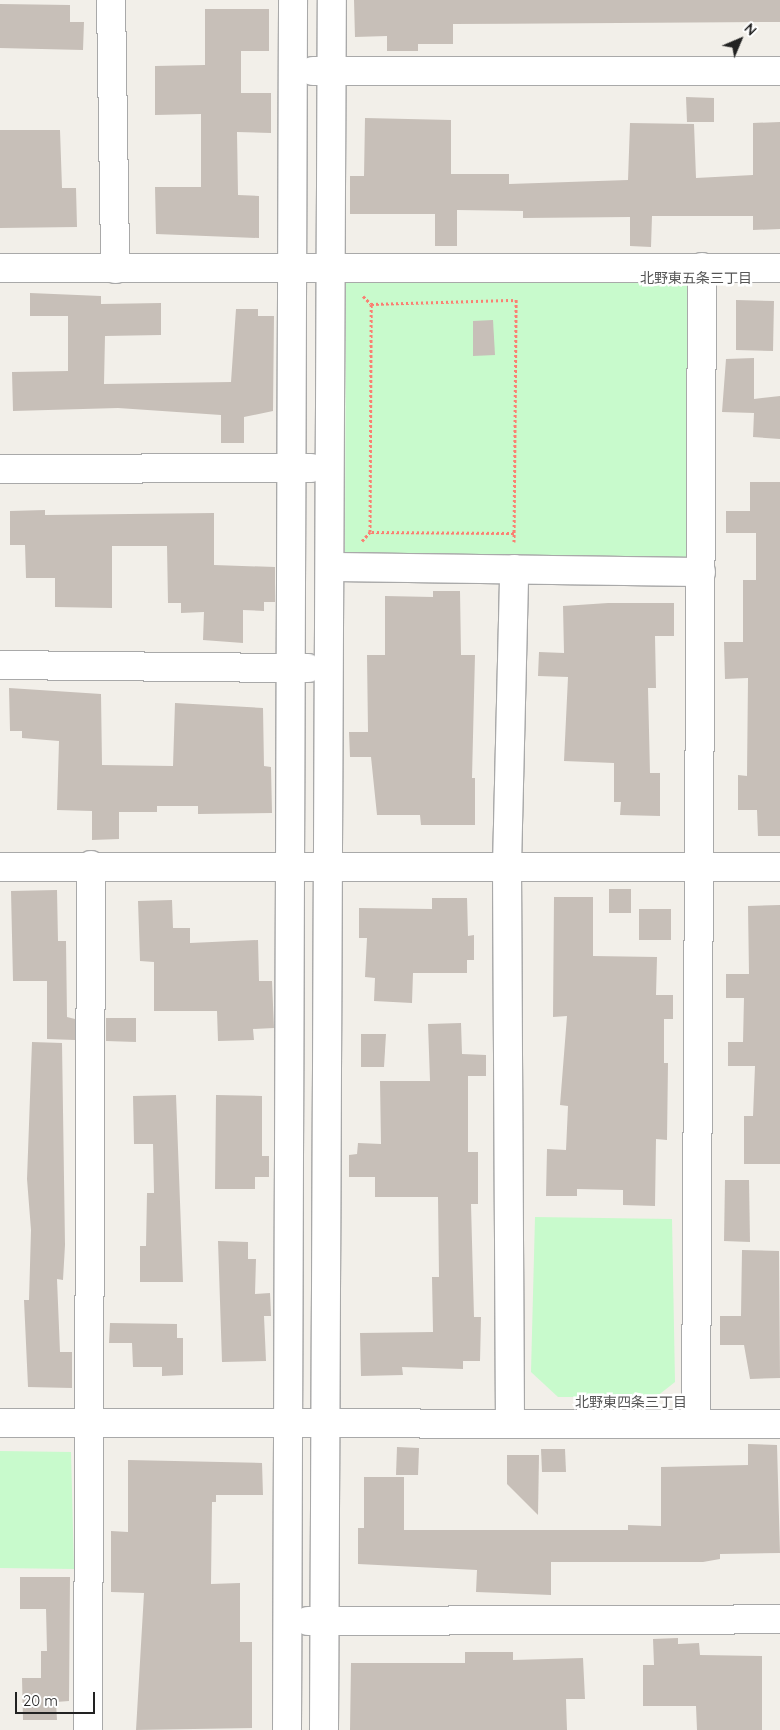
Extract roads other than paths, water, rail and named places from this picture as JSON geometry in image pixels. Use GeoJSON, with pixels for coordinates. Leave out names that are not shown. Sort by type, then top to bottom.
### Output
{"type":"FeatureCollection","features":[{"type":"Feature","properties":{"kind":"street"},"geometry":{"type":"LineString","coordinates":[[111,0],[115,269]]}},
{"type":"Feature","properties":{"kind":"street"},"geometry":{"type":"LineString","coordinates":[[287,1730],[289,1620],[288,1423],[294,72],[292,0]]}},
{"type":"Feature","properties":{"kind":"street"},"geometry":{"type":"LineString","coordinates":[[324,1730],[332,668],[332,0]]}},
{"type":"Feature","properties":{"kind":"street"},"geometry":{"type":"LineString","coordinates":[[294,72],[780,71]]}},
{"type":"Feature","properties":{"kind":"street"},"geometry":{"type":"LineString","coordinates":[[696,1423],[697,868],[701,572],[702,267]]}},
{"type":"Feature","properties":{"kind":"street"},"geometry":{"type":"LineString","coordinates":[[0,268],[780,268]]}},
{"type":"Feature","properties":{"kind":"street"},"geometry":{"type":"LineString","coordinates":[[0,469],[332,468]]}},
{"type":"Feature","properties":{"kind":"street"},"geometry":{"type":"LineString","coordinates":[[332,567],[701,572]]}},
{"type":"Feature","properties":{"kind":"street"},"geometry":{"type":"LineString","coordinates":[[510,1423],[507,866],[514,569]]}},
{"type":"Feature","properties":{"kind":"street"},"geometry":{"type":"LineString","coordinates":[[0,665],[332,668]]}},
{"type":"Feature","properties":{"kind":"street"},"geometry":{"type":"LineString","coordinates":[[0,867],[91,866],[331,869],[507,866],[780,867]]}},
{"type":"Feature","properties":{"kind":"street"},"geometry":{"type":"LineString","coordinates":[[88,1730],[91,866]]}},
{"type":"Feature","properties":{"kind":"street"},"geometry":{"type":"LineString","coordinates":[[0,1423],[780,1424]]}},
{"type":"Feature","properties":{"kind":"street"},"geometry":{"type":"LineString","coordinates":[[289,1620],[324,1622],[780,1619]]}},
{"type":"Feature","properties":{"kind":"district","name":"北野東五条三丁目"},"geometry":{"type":"Point","coordinates":[696,278]}},
{"type":"Feature","properties":{"kind":"district","name":"北野東四条三丁目"},"geometry":{"type":"Point","coordinates":[631,1402]}}]}
